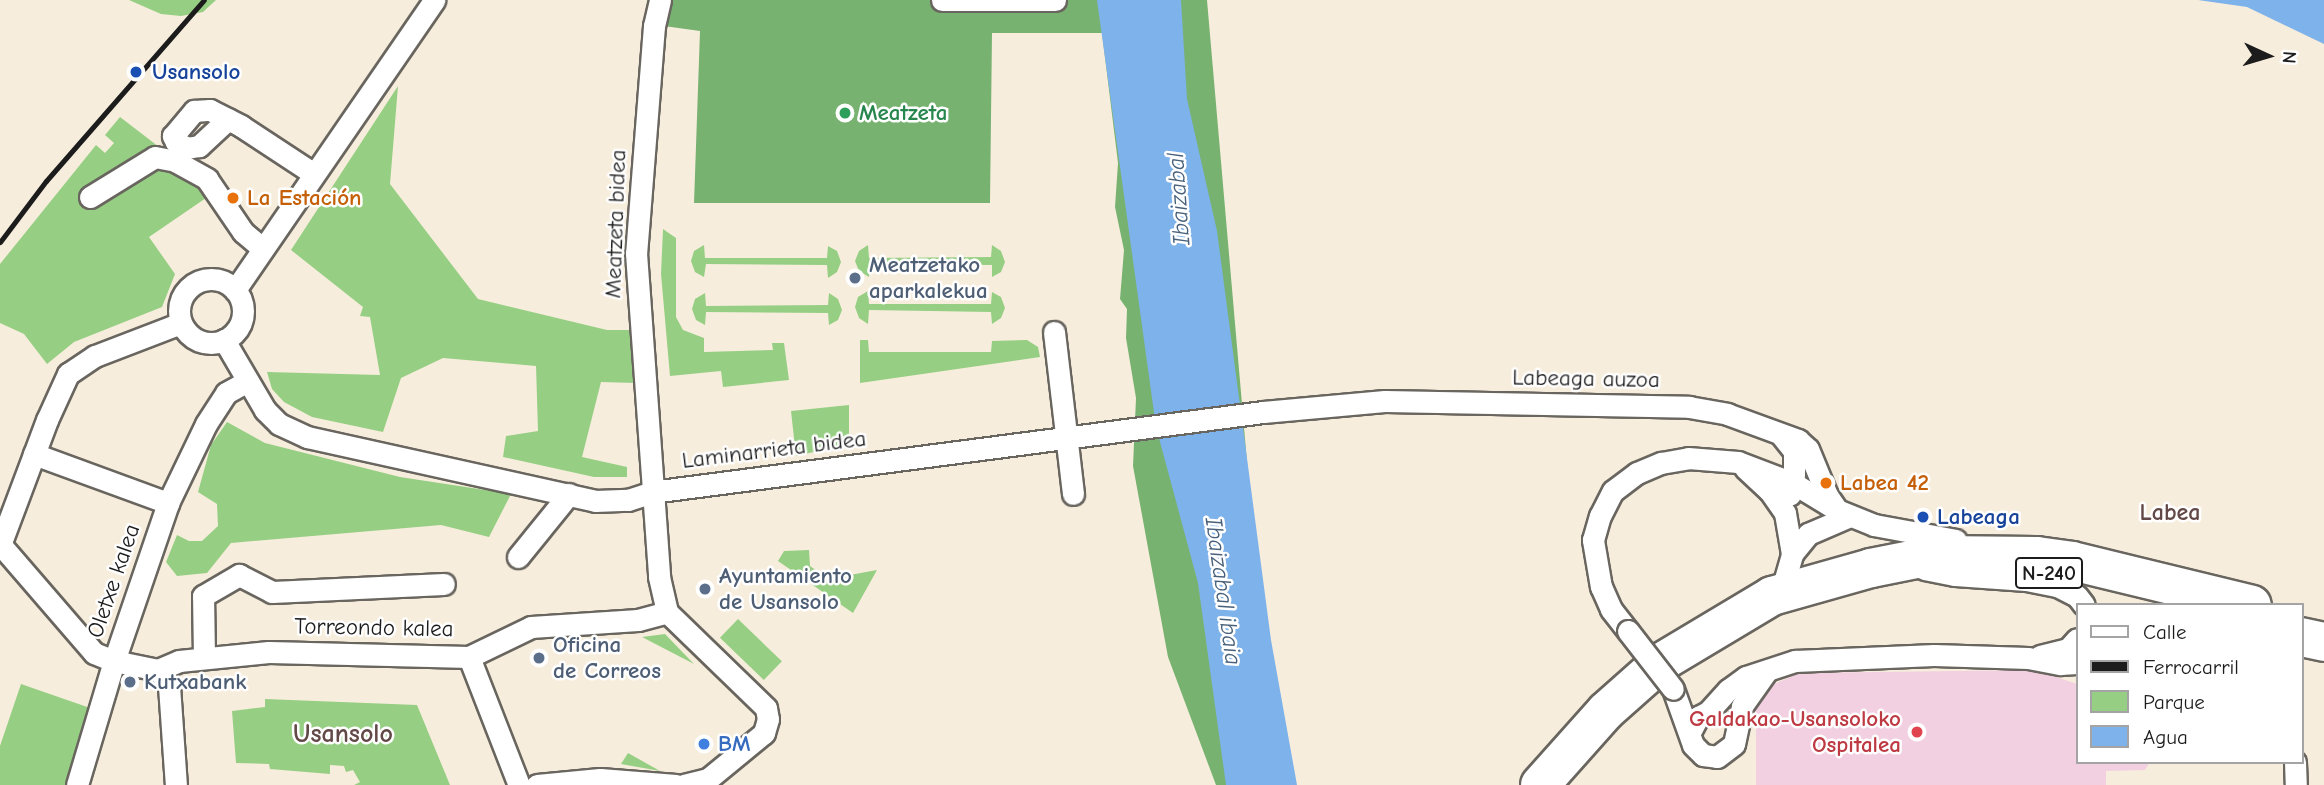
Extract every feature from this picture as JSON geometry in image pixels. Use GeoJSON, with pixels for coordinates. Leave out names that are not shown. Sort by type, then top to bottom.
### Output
{"type":"FeatureCollection","features":[{"type":"Feature","properties":{"kind":"highway","name":"N-240"},"geometry":{"type":"LineString","coordinates":[[1540,785],[1606,711],[1660,663],[1772,596],[1871,568],[1936,555],[2037,556],[2072,561],[2244,603]]}},
{"type":"Feature","properties":{"kind":"highway","name":"N-240"},"geometry":{"type":"LineString","coordinates":[[1871,568],[1982,566],[2062,574],[2167,603]]}},
{"type":"Feature","properties":{"kind":"highway"},"geometry":{"type":"LineString","coordinates":[[2303,614],[2324,619]]}},
{"type":"Feature","properties":{"kind":"highway"},"geometry":{"type":"LineString","coordinates":[[2303,638],[2324,642]]}},
{"type":"Feature","properties":{"kind":"street"},"geometry":{"type":"LineString","coordinates":[[235,290],[434,0]]}},
{"type":"Feature","properties":{"kind":"street","name":"Meatzeta bidea"},"geometry":{"type":"LineString","coordinates":[[660,0],[654,26],[636,253],[659,577],[667,612]]}},
{"type":"Feature","properties":{"kind":"street"},"geometry":{"type":"LineString","coordinates":[[942,0],[1055,0]]}},
{"type":"Feature","properties":{"kind":"street"},"geometry":{"type":"LineString","coordinates":[[228,120],[314,174]]}},
{"type":"Feature","properties":{"kind":"street"},"geometry":{"type":"LineString","coordinates":[[90,197],[155,157],[175,161],[207,179],[243,232],[263,248]]}},
{"type":"Feature","properties":{"kind":"street"},"geometry":{"type":"LineString","coordinates":[[208,279],[218,279],[235,290],[243,307],[242,317],[239,327],[224,340],[204,342],[195,338],[181,323],[180,304],[190,286],[208,279]]}},
{"type":"Feature","properties":{"kind":"street"},"geometry":{"type":"LineString","coordinates":[[77,785],[114,661],[94,653],[0,545],[68,374],[95,356],[181,323]]}},
{"type":"Feature","properties":{"kind":"street"},"geometry":{"type":"LineString","coordinates":[[1054,332],[1073,494]]}},
{"type":"Feature","properties":{"kind":"street","name":"Laminarrieta bidea"},"geometry":{"type":"LineString","coordinates":[[224,340],[246,382],[265,410],[279,424],[307,437],[569,494],[594,502],[628,500],[652,492],[1142,427],[1385,401]]}},
{"type":"Feature","properties":{"kind":"street","name":"Oletxe kalea"},"geometry":{"type":"LineString","coordinates":[[159,670],[114,661],[168,503],[206,424],[226,393],[246,382]]}},
{"type":"Feature","properties":{"kind":"street","name":"Labeaga auzoa"},"geometry":{"type":"LineString","coordinates":[[1385,401],[1689,407],[1727,414],[1798,440],[1808,449],[1826,495],[1844,513]]}},
{"type":"Feature","properties":{"kind":"street"},"geometry":{"type":"LineString","coordinates":[[1781,435],[1794,451],[1794,478],[1786,513],[1792,554]]}},
{"type":"Feature","properties":{"kind":"street"},"geometry":{"type":"LineString","coordinates":[[34,454],[168,503]]}},
{"type":"Feature","properties":{"kind":"street"},"geometry":{"type":"LineString","coordinates":[[1766,672],[1742,706],[1730,750],[1710,757],[1697,751],[1673,688],[1611,609],[1595,569],[1593,540],[1600,516],[1613,491],[1637,473],[1661,463],[1688,458],[1738,462],[1794,478],[1844,513],[1930,538],[2037,556]]}},
{"type":"Feature","properties":{"kind":"street"},"geometry":{"type":"LineString","coordinates":[[1738,462],[1769,490],[1786,513]]}},
{"type":"Feature","properties":{"kind":"street"},"geometry":{"type":"LineString","coordinates":[[1794,478],[1815,465]]}},
{"type":"Feature","properties":{"kind":"street"},"geometry":{"type":"LineString","coordinates":[[518,557],[569,494]]}},
{"type":"Feature","properties":{"kind":"street"},"geometry":{"type":"LineString","coordinates":[[1772,596],[1785,579],[1792,554],[1808,534],[1844,513]]}},
{"type":"Feature","properties":{"kind":"street"},"geometry":{"type":"LineString","coordinates":[[1922,568],[1955,575],[2025,580],[2057,586],[2077,596],[2082,603]]}},
{"type":"Feature","properties":{"kind":"street"},"geometry":{"type":"LineString","coordinates":[[204,657],[203,596],[239,575],[272,592],[444,584]]}},
{"type":"Feature","properties":{"kind":"street"},"geometry":{"type":"LineString","coordinates":[[667,612],[766,708],[768,719],[764,733],[708,779],[684,785]]}},
{"type":"Feature","properties":{"kind":"street","name":"Torreondo kalea"},"geometry":{"type":"LineString","coordinates":[[159,670],[179,661],[269,652],[469,657],[531,627],[638,620],[667,612]]}},
{"type":"Feature","properties":{"kind":"street"},"geometry":{"type":"LineString","coordinates":[[2028,658],[2067,649],[2076,640]]}},
{"type":"Feature","properties":{"kind":"street"},"geometry":{"type":"LineString","coordinates":[[1690,732],[1698,717],[1708,712],[1728,690],[1746,677],[1795,662],[1934,655],[2028,658],[2060,664],[2076,663]]}},
{"type":"Feature","properties":{"kind":"street"},"geometry":{"type":"LineString","coordinates":[[469,657],[519,785]]}},
{"type":"Feature","properties":{"kind":"street"},"geometry":{"type":"LineString","coordinates":[[159,670],[169,686],[176,785]]}},
{"type":"Feature","properties":{"kind":"street"},"geometry":{"type":"LineString","coordinates":[[1673,688],[1708,712],[1729,718],[1736,731]]}},
{"type":"Feature","properties":{"kind":"street"},"geometry":{"type":"LineString","coordinates":[[2295,764],[2296,785]]}},
{"type":"Feature","properties":{"kind":"street"},"geometry":{"type":"LineString","coordinates":[[537,785],[600,779],[663,784]]}},
{"type":"Feature","properties":{"kind":"shaded area","name":"Galdakao-Usansoloko Ospitalea"},"geometry":{"type":"Polygon","coordinates":[[[2035,670],[2076,684],[2076,764],[2149,764],[2145,770],[2106,771],[2106,785],[1756,785],[1756,701],[1767,687],[1800,673],[2035,670]]]}},
{"type":"Feature","properties":{"kind":"green space"},"geometry":{"type":"Polygon","coordinates":[[[129,0],[216,0],[203,12],[181,16],[161,14],[129,0]]]}},
{"type":"Feature","properties":{"kind":"green space"},"geometry":{"type":"Polygon","coordinates":[[[669,0],[1207,0],[1275,785],[1216,785],[1168,657],[1133,466],[1136,398],[1126,338],[1127,309],[1120,299],[1124,250],[1115,207],[1118,163],[1102,33],[992,33],[990,203],[694,203],[700,31],[664,26],[669,0]]]}},
{"type":"Feature","properties":{"kind":"green space"},"geometry":{"type":"Polygon","coordinates":[[[398,86],[390,184],[478,299],[607,330],[633,330],[636,383],[601,382],[582,457],[627,467],[627,477],[594,477],[503,457],[506,436],[538,431],[536,366],[443,358],[401,378],[383,432],[312,417],[284,402],[272,389],[267,372],[380,375],[370,317],[360,316],[363,307],[291,250],[398,86]]]}},
{"type":"Feature","properties":{"kind":"green space"},"geometry":{"type":"Polygon","coordinates":[[[120,117],[193,173],[206,198],[149,237],[175,274],[162,307],[74,342],[47,364],[24,334],[0,323],[0,264],[96,145],[105,153],[114,143],[105,135],[120,117]]]}},
{"type":"Feature","properties":{"kind":"green space"},"geometry":{"type":"Polygon","coordinates":[[[663,229],[676,238],[676,317],[683,330],[704,338],[704,352],[773,350],[772,343],[784,343],[789,380],[723,387],[721,371],[670,376],[661,274],[663,229]]]}},
{"type":"Feature","properties":{"kind":"green space"},"geometry":{"type":"Polygon","coordinates":[[[704,245],[705,258],[827,258],[828,246],[837,251],[841,262],[837,272],[828,278],[827,265],[706,264],[704,277],[695,272],[691,261],[694,251],[704,245]]]}},
{"type":"Feature","properties":{"kind":"green space"},"geometry":{"type":"Polygon","coordinates":[[[868,245],[869,258],[991,257],[992,245],[1001,251],[1005,262],[1001,272],[992,277],[992,265],[870,264],[869,277],[859,271],[855,261],[859,251],[868,245]]]}},
{"type":"Feature","properties":{"kind":"green space"},"geometry":{"type":"Polygon","coordinates":[[[868,291],[869,304],[991,304],[992,292],[1001,297],[1005,308],[1001,318],[992,324],[991,312],[869,310],[868,324],[859,318],[855,307],[858,297],[868,291]]]}},
{"type":"Feature","properties":{"kind":"green space"},"geometry":{"type":"Polygon","coordinates":[[[705,293],[706,306],[828,305],[829,293],[838,299],[842,310],[838,320],[829,325],[828,313],[706,312],[705,325],[696,320],[692,309],[695,299],[705,293]]]}},
{"type":"Feature","properties":{"kind":"green space"},"geometry":{"type":"Polygon","coordinates":[[[860,340],[868,340],[869,352],[991,352],[992,341],[1027,340],[1038,347],[1040,357],[860,383],[860,340]]]}},
{"type":"Feature","properties":{"kind":"green space"},"geometry":{"type":"Polygon","coordinates":[[[849,405],[849,444],[796,456],[791,411],[849,405]]]}},
{"type":"Feature","properties":{"kind":"green space"},"geometry":{"type":"Polygon","coordinates":[[[227,422],[265,443],[400,477],[511,494],[489,537],[441,525],[231,543],[207,573],[177,576],[166,562],[177,535],[189,541],[202,541],[218,526],[217,504],[198,492],[211,445],[227,422]]]}},
{"type":"Feature","properties":{"kind":"green space"},"geometry":{"type":"Polygon","coordinates":[[[809,550],[810,566],[828,579],[877,570],[853,613],[778,561],[784,551],[809,550]]]}},
{"type":"Feature","properties":{"kind":"green space"},"geometry":{"type":"Polygon","coordinates":[[[738,619],[782,661],[764,680],[720,638],[738,619]]]}},
{"type":"Feature","properties":{"kind":"green space"},"geometry":{"type":"Polygon","coordinates":[[[665,634],[694,664],[642,637],[665,634]]]}},
{"type":"Feature","properties":{"kind":"green space"},"geometry":{"type":"Polygon","coordinates":[[[21,684],[93,709],[72,785],[0,785],[0,746],[21,684]]]}},
{"type":"Feature","properties":{"kind":"green space"},"geometry":{"type":"Polygon","coordinates":[[[265,699],[417,705],[450,785],[354,785],[360,782],[353,770],[346,772],[344,766],[330,765],[330,774],[270,769],[269,764],[236,763],[232,711],[265,707],[265,699]]]}},
{"type":"Feature","properties":{"kind":"green space"},"geometry":{"type":"Polygon","coordinates":[[[628,753],[660,771],[621,764],[628,753]]]}},
{"type":"Feature","properties":{"kind":"water"},"geometry":{"type":"Polygon","coordinates":[[[1097,0],[1181,0],[1187,99],[1217,231],[1271,640],[1297,785],[1226,785],[1198,583],[1156,427],[1097,0]]]}},
{"type":"Feature","properties":{"kind":"water"},"geometry":{"type":"Polygon","coordinates":[[[2198,0],[2324,0],[2324,44],[2247,7],[2198,0]]]}},
{"type":"Feature","properties":{"kind":"railway"},"geometry":{"type":"LineString","coordinates":[[0,242],[46,181],[204,0]]}},
{"type":"Feature","properties":{"kind":"place","name":"Usansolo"},"geometry":{"type":"Point","coordinates":[136,72]}},
{"type":"Feature","properties":{"kind":"place","name":"Meatzeta"},"geometry":{"type":"Point","coordinates":[845,113]}},
{"type":"Feature","properties":{"kind":"place","name":"La Estación"},"geometry":{"type":"Point","coordinates":[233,198]}},
{"type":"Feature","properties":{"kind":"place","name":"Meatzetako aparkalekua"},"geometry":{"type":"Point","coordinates":[855,278]}},
{"type":"Feature","properties":{"kind":"place","name":"Labea 42"},"geometry":{"type":"Point","coordinates":[1826,483]}},
{"type":"Feature","properties":{"kind":"place","name":"Labeaga"},"geometry":{"type":"Point","coordinates":[1923,517]}},
{"type":"Feature","properties":{"kind":"place","name":"Ayuntamiento de Usansolo"},"geometry":{"type":"Point","coordinates":[705,589]}},
{"type":"Feature","properties":{"kind":"place","name":"Oficina de Correos"},"geometry":{"type":"Point","coordinates":[539,658]}},
{"type":"Feature","properties":{"kind":"place","name":"Kutxabank"},"geometry":{"type":"Point","coordinates":[130,682]}},
{"type":"Feature","properties":{"kind":"place","name":"Galdakao-Usansoloko Ospitalea"},"geometry":{"type":"Point","coordinates":[1917,732]}},
{"type":"Feature","properties":{"kind":"place","name":"BM"},"geometry":{"type":"Point","coordinates":[704,744]}},
{"type":"Feature","properties":{"kind":"district","name":"Labea"},"geometry":{"type":"Point","coordinates":[2170,513]}},
{"type":"Feature","properties":{"kind":"district","name":"Usansolo"},"geometry":{"type":"Point","coordinates":[343,735]}},
{"type":"Feature","properties":{"kind":"water label","name":"Ibaizabal"},"geometry":{"type":"Point","coordinates":[1179,199]}},
{"type":"Feature","properties":{"kind":"water label","name":"Ibaizabal ibaia"},"geometry":{"type":"Point","coordinates":[1223,591]}}]}
